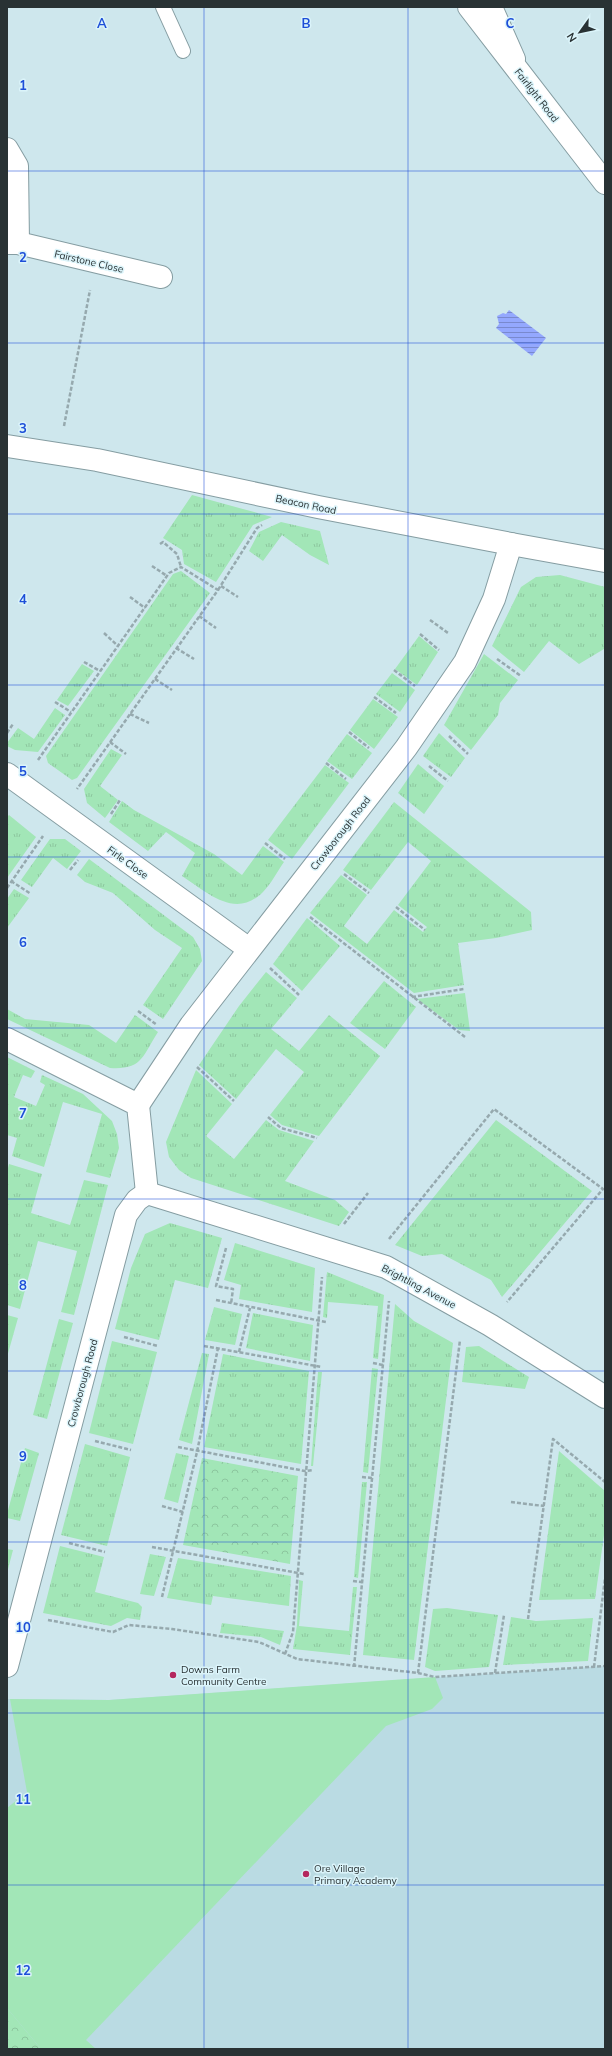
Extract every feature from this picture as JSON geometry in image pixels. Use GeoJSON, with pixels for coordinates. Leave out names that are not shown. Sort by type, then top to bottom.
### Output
{"type":"FeatureCollection","features":[{"type":"Feature","properties":{"kind":"street","name":"Fairlight Road"},"geometry":{"type":"LineString","coordinates":[[469,7],[605,183]]}},
{"type":"Feature","properties":{"kind":"street"},"geometry":{"type":"LineString","coordinates":[[492,7],[519,71]]}},
{"type":"Feature","properties":{"kind":"street","name":"Fairstone Close"},"geometry":{"type":"LineString","coordinates":[[7,149],[17,166],[12,243],[161,277]]}},
{"type":"Feature","properties":{"kind":"street","name":"Beacon Road"},"geometry":{"type":"LineString","coordinates":[[7,446],[97,460],[308,505],[605,561]]}},
{"type":"Feature","properties":{"kind":"street","name":"Crowborough Road"},"geometry":{"type":"LineString","coordinates":[[138,1105],[191,1025],[406,748],[465,662],[494,599],[511,544]]}},
{"type":"Feature","properties":{"kind":"street","name":"Firle Close"},"geometry":{"type":"LineString","coordinates":[[7,774],[250,949]]}},
{"type":"Feature","properties":{"kind":"street"},"geometry":{"type":"LineString","coordinates":[[7,1039],[138,1105],[147,1193]]}},
{"type":"Feature","properties":{"kind":"street","name":"Crowborough Road"},"geometry":{"type":"LineString","coordinates":[[7,1666],[126,1215],[137,1200],[147,1193]]}},
{"type":"Feature","properties":{"kind":"street","name":"Brightling Avenue"},"geometry":{"type":"LineString","coordinates":[[147,1193],[386,1267],[490,1325],[605,1397]]}},
{"type":"Feature","properties":{"kind":"lane"},"geometry":{"type":"LineString","coordinates":[[163,7],[183,51]]}},
{"type":"Feature","properties":{"kind":"path"},"geometry":{"type":"LineString","coordinates":[[58,454],[96,262]]}},
{"type":"Feature","properties":{"kind":"path"},"geometry":{"type":"LineString","coordinates":[[76,790],[221,586],[257,528],[263,525]]}},
{"type":"Feature","properties":{"kind":"path"},"geometry":{"type":"LineString","coordinates":[[160,544],[163,542],[177,554],[181,567],[218,590]]}},
{"type":"Feature","properties":{"kind":"path"},"geometry":{"type":"LineString","coordinates":[[152,566],[167,576]]}},
{"type":"Feature","properties":{"kind":"path"},"geometry":{"type":"LineString","coordinates":[[38,760],[167,576],[181,567]]}},
{"type":"Feature","properties":{"kind":"path"},"geometry":{"type":"LineString","coordinates":[[221,586],[238,597]]}},
{"type":"Feature","properties":{"kind":"path"},"geometry":{"type":"LineString","coordinates":[[130,597],[145,608]]}},
{"type":"Feature","properties":{"kind":"path"},"geometry":{"type":"LineString","coordinates":[[199,616],[216,628]]}},
{"type":"Feature","properties":{"kind":"path"},"geometry":{"type":"LineString","coordinates":[[430,620],[449,634]]}},
{"type":"Feature","properties":{"kind":"path"},"geometry":{"type":"LineString","coordinates":[[104,633],[118,646]]}},
{"type":"Feature","properties":{"kind":"path"},"geometry":{"type":"LineString","coordinates":[[420,634],[441,651]]}},
{"type":"Feature","properties":{"kind":"path"},"geometry":{"type":"LineString","coordinates":[[176,648],[194,659]]}},
{"type":"Feature","properties":{"kind":"path"},"geometry":{"type":"LineString","coordinates":[[495,657],[521,676]]}},
{"type":"Feature","properties":{"kind":"path"},"geometry":{"type":"LineString","coordinates":[[84,662],[100,672]]}},
{"type":"Feature","properties":{"kind":"path"},"geometry":{"type":"LineString","coordinates":[[394,670],[416,687]]}},
{"type":"Feature","properties":{"kind":"path"},"geometry":{"type":"LineString","coordinates":[[155,679],[172,690]]}},
{"type":"Feature","properties":{"kind":"path"},"geometry":{"type":"LineString","coordinates":[[374,697],[397,714]]}},
{"type":"Feature","properties":{"kind":"path"},"geometry":{"type":"LineString","coordinates":[[55,702],[71,712]]}},
{"type":"Feature","properties":{"kind":"path"},"geometry":{"type":"LineString","coordinates":[[130,714],[149,723]]}},
{"type":"Feature","properties":{"kind":"path"},"geometry":{"type":"LineString","coordinates":[[7,733],[13,724]]}},
{"type":"Feature","properties":{"kind":"path"},"geometry":{"type":"LineString","coordinates":[[443,731],[468,754]]}},
{"type":"Feature","properties":{"kind":"path"},"geometry":{"type":"LineString","coordinates":[[349,732],[370,749]]}},
{"type":"Feature","properties":{"kind":"path"},"geometry":{"type":"LineString","coordinates":[[110,742],[126,754]]}},
{"type":"Feature","properties":{"kind":"path"},"geometry":{"type":"LineString","coordinates":[[423,762],[448,781]]}},
{"type":"Feature","properties":{"kind":"path"},"geometry":{"type":"LineString","coordinates":[[326,763],[347,780]]}},
{"type":"Feature","properties":{"kind":"path"},"geometry":{"type":"LineString","coordinates":[[7,888],[43,836]]}},
{"type":"Feature","properties":{"kind":"path"},"geometry":{"type":"LineString","coordinates":[[265,843],[286,860]]}},
{"type":"Feature","properties":{"kind":"path"},"geometry":{"type":"LineString","coordinates":[[11,881],[31,894]]}},
{"type":"Feature","properties":{"kind":"path"},"geometry":{"type":"LineString","coordinates":[[288,899],[465,1037]]}},
{"type":"Feature","properties":{"kind":"path"},"geometry":{"type":"LineString","coordinates":[[396,907],[425,930]]}},
{"type":"Feature","properties":{"kind":"path"},"geometry":{"type":"LineString","coordinates":[[250,949],[299,995]]}},
{"type":"Feature","properties":{"kind":"path"},"geometry":{"type":"LineString","coordinates":[[412,997],[464,989]]}},
{"type":"Feature","properties":{"kind":"path"},"geometry":{"type":"LineString","coordinates":[[138,1011],[160,1027]]}},
{"type":"Feature","properties":{"kind":"path"},"geometry":{"type":"LineString","coordinates":[[176,1049],[234,1101]]}},
{"type":"Feature","properties":{"kind":"path"},"geometry":{"type":"LineString","coordinates":[[387,1242],[494,1110],[603,1189],[507,1303]]}},
{"type":"Feature","properties":{"kind":"path"},"geometry":{"type":"LineString","coordinates":[[268,1117],[281,1128],[317,1138]]}},
{"type":"Feature","properties":{"kind":"path"},"geometry":{"type":"LineString","coordinates":[[342,1227],[368,1193]]}},
{"type":"Feature","properties":{"kind":"path"},"geometry":{"type":"LineString","coordinates":[[228,1241],[216,1286],[233,1289],[231,1304]]}},
{"type":"Feature","properties":{"kind":"path"},"geometry":{"type":"LineString","coordinates":[[285,1654],[293,1632],[322,1271]]}},
{"type":"Feature","properties":{"kind":"path"},"geometry":{"type":"LineString","coordinates":[[354,1667],[389,1297]]}},
{"type":"Feature","properties":{"kind":"path"},"geometry":{"type":"LineString","coordinates":[[216,1300],[326,1322]]}},
{"type":"Feature","properties":{"kind":"path"},"geometry":{"type":"LineString","coordinates":[[240,1352],[250,1308]]}},
{"type":"Feature","properties":{"kind":"path"},"geometry":{"type":"LineString","coordinates":[[122,1337],[158,1346]]}},
{"type":"Feature","properties":{"kind":"path"},"geometry":{"type":"LineString","coordinates":[[418,1673],[460,1339]]}},
{"type":"Feature","properties":{"kind":"path"},"geometry":{"type":"LineString","coordinates":[[204,1346],[314,1367],[322,1367]]}},
{"type":"Feature","properties":{"kind":"path"},"geometry":{"type":"LineString","coordinates":[[162,1597],[197,1452],[218,1348]]}},
{"type":"Feature","properties":{"kind":"path"},"geometry":{"type":"LineString","coordinates":[[373,1363],[383,1365]]}},
{"type":"Feature","properties":{"kind":"path"},"geometry":{"type":"LineString","coordinates":[[88,1439],[131,1450]]}},
{"type":"Feature","properties":{"kind":"path"},"geometry":{"type":"LineString","coordinates":[[528,1619],[554,1439],[605,1482]]}},
{"type":"Feature","properties":{"kind":"path"},"geometry":{"type":"LineString","coordinates":[[178,1447],[197,1452],[305,1470],[313,1470]]}},
{"type":"Feature","properties":{"kind":"path"},"geometry":{"type":"LineString","coordinates":[[362,1477],[372,1478]]}},
{"type":"Feature","properties":{"kind":"path"},"geometry":{"type":"LineString","coordinates":[[511,1502],[544,1506]]}},
{"type":"Feature","properties":{"kind":"path"},"geometry":{"type":"LineString","coordinates":[[162,1506],[183,1512]]}},
{"type":"Feature","properties":{"kind":"path"},"geometry":{"type":"LineString","coordinates":[[62,1541],[105,1552]]}},
{"type":"Feature","properties":{"kind":"path"},"geometry":{"type":"LineString","coordinates":[[152,1548],[304,1574]]}},
{"type":"Feature","properties":{"kind":"path"},"geometry":{"type":"LineString","coordinates":[[594,1667],[605,1578]]}},
{"type":"Feature","properties":{"kind":"path"},"geometry":{"type":"LineString","coordinates":[[353,1581],[362,1582]]}},
{"type":"Feature","properties":{"kind":"path"},"geometry":{"type":"LineString","coordinates":[[20,1615],[113,1632],[129,1625],[186,1631],[259,1642],[297,1659],[354,1667],[418,1673],[435,1677],[605,1666]]}},
{"type":"Feature","properties":{"kind":"path"},"geometry":{"type":"LineString","coordinates":[[495,1673],[504,1616]]}},
{"type":"Feature","properties":{"kind":"shaded area","name":"Ore Village Primary Academy"},"geometry":{"type":"Polygon","coordinates":[[[605,1666],[605,2049],[7,2049],[7,1699],[109,1700],[605,1666]]]}},
{"type":"Feature","properties":{"kind":"green space"},"geometry":{"type":"Polygon","coordinates":[[[192,495],[272,517],[253,525],[216,582],[184,564],[182,550],[163,538],[192,495]]]}},
{"type":"Feature","properties":{"kind":"green space"},"geometry":{"type":"Polygon","coordinates":[[[281,522],[320,531],[329,565],[310,555],[282,535],[263,561],[249,551],[259,532],[281,522]]]}},
{"type":"Feature","properties":{"kind":"green space"},"geometry":{"type":"Polygon","coordinates":[[[181,571],[210,593],[77,778],[72,780],[48,763],[46,756],[173,574],[181,571]]]}},
{"type":"Feature","properties":{"kind":"green space"},"geometry":{"type":"Polygon","coordinates":[[[560,575],[605,587],[604,649],[579,664],[549,641],[524,672],[492,646],[521,587],[536,577],[560,575]]]}},
{"type":"Feature","properties":{"kind":"green space"},"geometry":{"type":"Polygon","coordinates":[[[419,636],[438,652],[417,685],[395,669],[419,636]]]}},
{"type":"Feature","properties":{"kind":"green space"},"geometry":{"type":"Polygon","coordinates":[[[484,654],[518,680],[500,703],[498,715],[471,750],[444,725],[484,654]]]}},
{"type":"Feature","properties":{"kind":"green space"},"geometry":{"type":"Polygon","coordinates":[[[82,664],[94,671],[68,706],[57,700],[82,664]]]}},
{"type":"Feature","properties":{"kind":"green space"},"geometry":{"type":"Polygon","coordinates":[[[392,673],[415,690],[400,712],[376,694],[392,673]]]}},
{"type":"Feature","properties":{"kind":"green space"},"geometry":{"type":"Polygon","coordinates":[[[373,699],[398,717],[374,749],[350,730],[373,699]]]}},
{"type":"Feature","properties":{"kind":"green space"},"geometry":{"type":"Polygon","coordinates":[[[55,708],[65,715],[38,752],[15,750],[7,746],[7,743],[18,728],[34,739],[55,708]]]}},
{"type":"Feature","properties":{"kind":"green space"},"geometry":{"type":"Polygon","coordinates":[[[439,733],[465,758],[451,777],[423,756],[439,733]]]}},
{"type":"Feature","properties":{"kind":"green space"},"geometry":{"type":"Polygon","coordinates":[[[347,734],[372,753],[352,779],[327,761],[347,734]]]}},
{"type":"Feature","properties":{"kind":"green space"},"geometry":{"type":"Polygon","coordinates":[[[111,749],[122,755],[100,786],[118,800],[105,818],[87,803],[84,789],[111,749]]]}},
{"type":"Feature","properties":{"kind":"green space"},"geometry":{"type":"Polygon","coordinates":[[[418,764],[444,786],[424,814],[398,793],[418,764]]]}},
{"type":"Feature","properties":{"kind":"green space"},"geometry":{"type":"Polygon","coordinates":[[[325,765],[349,783],[292,859],[268,840],[325,765]]]}},
{"type":"Feature","properties":{"kind":"green space"},"geometry":{"type":"Polygon","coordinates":[[[122,801],[134,810],[214,854],[242,875],[263,846],[284,862],[266,889],[253,900],[242,904],[221,900],[182,876],[195,853],[166,832],[148,851],[109,822],[122,801]]]}},
{"type":"Feature","properties":{"kind":"green space"},"geometry":{"type":"Polygon","coordinates":[[[394,802],[531,912],[532,930],[496,938],[458,943],[464,985],[414,993],[310,913],[341,875],[367,895],[344,926],[367,944],[394,910],[423,932],[427,927],[398,905],[431,861],[408,842],[371,890],[343,870],[394,802]]]}},
{"type":"Feature","properties":{"kind":"green space"},"geometry":{"type":"Polygon","coordinates":[[[9,815],[36,837],[7,878],[7,817],[9,815]]]}},
{"type":"Feature","properties":{"kind":"green space"},"geometry":{"type":"Polygon","coordinates":[[[50,839],[65,839],[81,851],[67,869],[53,858],[32,887],[21,880],[50,839]]]}},
{"type":"Feature","properties":{"kind":"green space"},"geometry":{"type":"Polygon","coordinates":[[[89,859],[193,937],[200,949],[202,961],[163,1019],[143,1005],[182,948],[155,930],[113,893],[85,882],[77,875],[89,859]]]}},
{"type":"Feature","properties":{"kind":"green space"},"geometry":{"type":"Polygon","coordinates":[[[14,889],[29,898],[7,928],[7,899],[14,889]]]}},
{"type":"Feature","properties":{"kind":"green space"},"geometry":{"type":"Polygon","coordinates":[[[307,918],[340,946],[302,991],[273,964],[307,918]]]}},
{"type":"Feature","properties":{"kind":"green space"},"geometry":{"type":"Polygon","coordinates":[[[266,972],[297,998],[271,1029],[299,1051],[329,1015],[380,1056],[319,1136],[282,1125],[270,1115],[304,1072],[276,1049],[236,1099],[199,1065],[239,1006],[266,972]]]}},
{"type":"Feature","properties":{"kind":"green space"},"geometry":{"type":"Polygon","coordinates":[[[384,981],[416,1007],[385,1049],[350,1023],[384,981]]]}},
{"type":"Feature","properties":{"kind":"green space"},"geometry":{"type":"Polygon","coordinates":[[[465,993],[470,1031],[459,1030],[417,999],[465,993]]]}},
{"type":"Feature","properties":{"kind":"green space"},"geometry":{"type":"Polygon","coordinates":[[[7,1009],[25,1019],[89,1025],[116,1043],[135,1015],[158,1032],[144,1055],[135,1064],[129,1067],[110,1068],[7,1019],[7,1009]]]}},
{"type":"Feature","properties":{"kind":"green space"},"geometry":{"type":"Polygon","coordinates":[[[7,1057],[35,1071],[31,1078],[23,1075],[14,1097],[36,1106],[45,1085],[40,1082],[42,1075],[83,1094],[112,1121],[117,1134],[119,1148],[110,1178],[86,1172],[102,1114],[63,1102],[44,1167],[12,1156],[17,1138],[7,1135],[7,1057]]]}},
{"type":"Feature","properties":{"kind":"green space"},"geometry":{"type":"Polygon","coordinates":[[[196,1070],[232,1104],[206,1136],[234,1159],[266,1120],[279,1130],[314,1141],[285,1181],[335,1200],[349,1212],[339,1226],[191,1178],[179,1170],[169,1157],[166,1142],[196,1070]]]}},
{"type":"Feature","properties":{"kind":"green space"},"geometry":{"type":"Polygon","coordinates":[[[496,1120],[592,1191],[502,1297],[491,1280],[442,1254],[422,1256],[395,1245],[496,1120]]]}},
{"type":"Feature","properties":{"kind":"green space"},"geometry":{"type":"Polygon","coordinates":[[[9,1164],[42,1174],[31,1213],[70,1225],[84,1180],[108,1185],[74,1315],[61,1312],[77,1251],[38,1241],[20,1309],[7,1305],[7,1172],[9,1164]]]}},
{"type":"Feature","properties":{"kind":"green space"},"geometry":{"type":"Polygon","coordinates":[[[170,1223],[222,1238],[208,1288],[175,1280],[159,1340],[115,1329],[131,1268],[145,1234],[170,1223]]]}},
{"type":"Feature","properties":{"kind":"green space"},"geometry":{"type":"Polygon","coordinates":[[[235,1243],[315,1268],[312,1312],[239,1299],[241,1285],[224,1280],[235,1243]]]}},
{"type":"Feature","properties":{"kind":"green space"},"geometry":{"type":"Polygon","coordinates":[[[327,1272],[384,1295],[378,1359],[373,1358],[378,1306],[328,1302],[327,1318],[323,1317],[327,1272]]]}},
{"type":"Feature","properties":{"kind":"green space"},"geometry":{"type":"Polygon","coordinates":[[[395,1304],[414,1321],[453,1343],[414,1660],[363,1655],[395,1304]]]}},
{"type":"Feature","properties":{"kind":"green space"},"geometry":{"type":"Polygon","coordinates":[[[214,1307],[242,1314],[235,1345],[205,1340],[214,1307]]]}},
{"type":"Feature","properties":{"kind":"green space"},"geometry":{"type":"Polygon","coordinates":[[[253,1313],[313,1325],[310,1361],[246,1348],[253,1313]]]}},
{"type":"Feature","properties":{"kind":"green space"},"geometry":{"type":"Polygon","coordinates":[[[7,1315],[18,1318],[7,1357],[7,1315]]]}},
{"type":"Feature","properties":{"kind":"green space"},"geometry":{"type":"Polygon","coordinates":[[[59,1319],[73,1323],[47,1419],[33,1415],[59,1319]]]}},
{"type":"Feature","properties":{"kind":"green space"},"geometry":{"type":"Polygon","coordinates":[[[112,1341],[157,1352],[133,1444],[89,1433],[112,1341]]]}},
{"type":"Feature","properties":{"kind":"green space"},"geometry":{"type":"Polygon","coordinates":[[[479,1346],[529,1377],[525,1389],[462,1382],[466,1347],[479,1346]]]}},
{"type":"Feature","properties":{"kind":"green space"},"geometry":{"type":"Polygon","coordinates":[[[202,1353],[209,1354],[192,1444],[179,1440],[202,1353]]]}},
{"type":"Feature","properties":{"kind":"green space"},"geometry":{"type":"Polygon","coordinates":[[[223,1354],[309,1371],[301,1464],[204,1447],[223,1354]]]}},
{"type":"Feature","properties":{"kind":"green space"},"geometry":{"type":"Polygon","coordinates":[[[372,1368],[378,1369],[368,1473],[363,1472],[372,1368]]]}},
{"type":"Feature","properties":{"kind":"green space"},"geometry":{"type":"Polygon","coordinates":[[[318,1372],[322,1372],[313,1466],[311,1466],[318,1372]]]}},
{"type":"Feature","properties":{"kind":"green space"},"geometry":{"type":"Polygon","coordinates":[[[85,1444],[130,1457],[107,1546],[61,1535],[85,1444]]]}},
{"type":"Feature","properties":{"kind":"green space"},"geometry":{"type":"Polygon","coordinates":[[[25,1448],[39,1453],[20,1521],[7,1518],[7,1514],[25,1448]]]}},
{"type":"Feature","properties":{"kind":"green space"},"geometry":{"type":"Polygon","coordinates":[[[559,1451],[605,1491],[605,1528],[595,1599],[539,1600],[559,1451]]]}},
{"type":"Feature","properties":{"kind":"green space"},"geometry":{"type":"Polygon","coordinates":[[[176,1453],[189,1456],[178,1503],[164,1499],[176,1453]]]}},
{"type":"Feature","properties":{"kind":"green space"},"geometry":{"type":"Polygon","coordinates":[[[202,1458],[298,1476],[290,1564],[183,1545],[202,1458]]]}},
{"type":"Feature","properties":{"kind":"green space"},"geometry":{"type":"Polygon","coordinates":[[[362,1482],[367,1482],[358,1578],[354,1577],[362,1482]]]}},
{"type":"Feature","properties":{"kind":"green space"},"geometry":{"type":"Polygon","coordinates":[[[60,1546],[104,1557],[95,1592],[138,1603],[142,1607],[140,1620],[127,1618],[111,1626],[43,1613],[60,1546]]]}},
{"type":"Feature","properties":{"kind":"green space"},"geometry":{"type":"Polygon","coordinates":[[[7,1549],[13,1550],[7,1573],[7,1549]]]}},
{"type":"Feature","properties":{"kind":"green space"},"geometry":{"type":"Polygon","coordinates":[[[150,1554],[166,1557],[154,1596],[140,1594],[150,1554]]]}},
{"type":"Feature","properties":{"kind":"green space"},"geometry":{"type":"Polygon","coordinates":[[[178,1558],[291,1576],[289,1606],[213,1596],[211,1605],[167,1598],[178,1558]]]}},
{"type":"Feature","properties":{"kind":"green space"},"geometry":{"type":"Polygon","coordinates":[[[299,1580],[303,1581],[299,1626],[349,1631],[353,1587],[357,1587],[350,1655],[293,1649],[297,1625],[299,1580]]]}},
{"type":"Feature","properties":{"kind":"green space"},"geometry":{"type":"Polygon","coordinates":[[[447,1608],[498,1615],[489,1667],[435,1671],[425,1667],[433,1609],[447,1608]]]}},
{"type":"Feature","properties":{"kind":"green space"},"geometry":{"type":"Polygon","coordinates":[[[511,1617],[536,1621],[593,1618],[588,1661],[503,1665],[511,1617]]]}},
{"type":"Feature","properties":{"kind":"green space"},"geometry":{"type":"Polygon","coordinates":[[[222,1623],[284,1631],[280,1645],[261,1637],[220,1633],[222,1623]]]}},
{"type":"Feature","properties":{"kind":"green space"},"geometry":{"type":"Polygon","coordinates":[[[435,1677],[443,1698],[432,1709],[386,1726],[86,2040],[96,2049],[41,2049],[7,2008],[7,1808],[27,1792],[10,1699],[109,1700],[435,1677]]]}},
{"type":"Feature","properties":{"kind":"green space"},"geometry":{"type":"Polygon","coordinates":[[[7,2008],[41,2049],[7,2049],[7,2008]]]}},
{"type":"Feature","properties":{"kind":"water"},"geometry":{"type":"Polygon","coordinates":[[[509,310],[546,338],[532,356],[496,328],[499,324],[497,316],[503,313],[506,314],[509,310]]]}},
{"type":"Feature","properties":{"kind":"place","name":"Downs Farm Community Centre"},"geometry":{"type":"Point","coordinates":[173,1675]}},
{"type":"Feature","properties":{"kind":"place","name":"Ore Village Primary Academy"},"geometry":{"type":"Point","coordinates":[306,1874]}}]}
